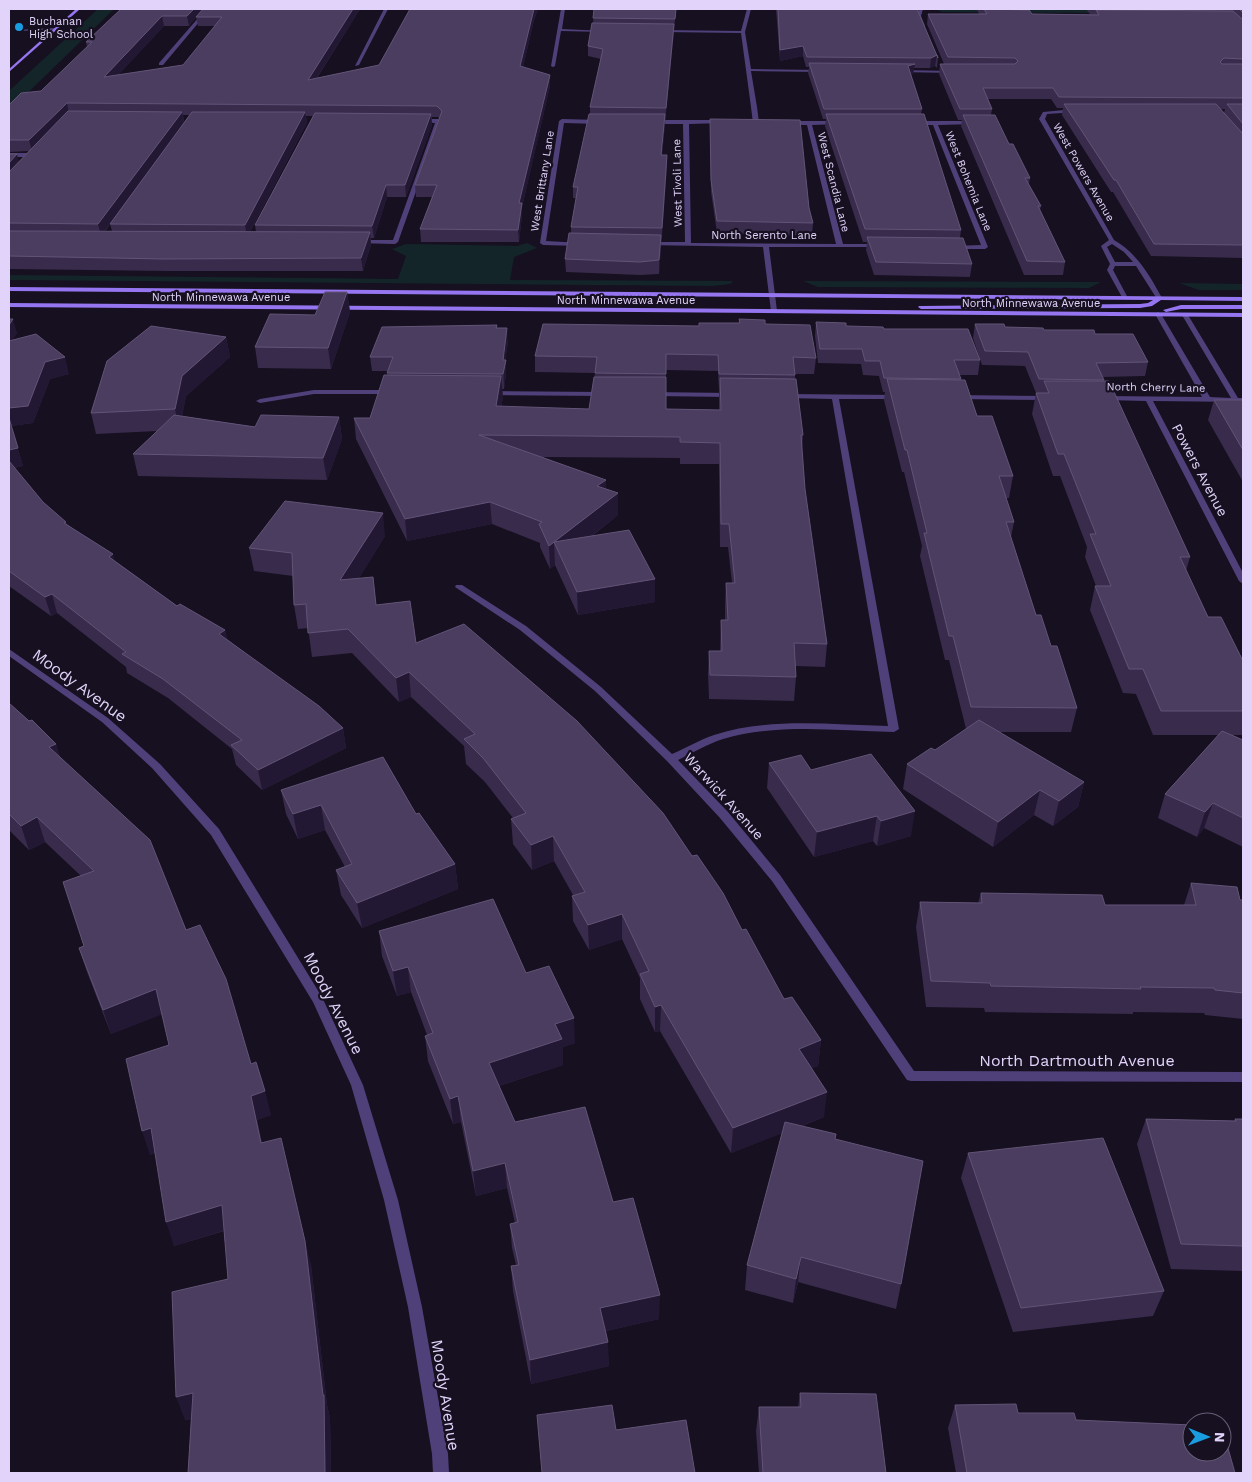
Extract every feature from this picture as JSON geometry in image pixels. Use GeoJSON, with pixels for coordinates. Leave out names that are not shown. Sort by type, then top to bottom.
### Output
{"type":"FeatureCollection","features":[{"type":"Feature","properties":{"kind":"main road"},"geometry":{"type":"LineString","coordinates":[[9,71],[78,9]]}},
{"type":"Feature","properties":{"kind":"main road","name":"North Minnewawa Avenue"},"geometry":{"type":"LineString","coordinates":[[9,288],[1243,298]]}},
{"type":"Feature","properties":{"kind":"main road"},"geometry":{"type":"LineString","coordinates":[[873,312],[936,306],[1140,306],[1157,302],[1159,298]]}},
{"type":"Feature","properties":{"kind":"main road","name":"North Minnewawa Avenue"},"geometry":{"type":"LineString","coordinates":[[9,305],[1243,315]]}},
{"type":"Feature","properties":{"kind":"main road"},"geometry":{"type":"LineString","coordinates":[[1158,314],[1168,309],[1181,307],[1243,307]]}},
{"type":"Feature","properties":{"kind":"street"},"geometry":{"type":"LineString","coordinates":[[161,64],[208,9]]}},
{"type":"Feature","properties":{"kind":"street"},"geometry":{"type":"LineString","coordinates":[[357,65],[386,9]]}},
{"type":"Feature","properties":{"kind":"street"},"geometry":{"type":"LineString","coordinates":[[553,66],[563,9]]}},
{"type":"Feature","properties":{"kind":"street"},"geometry":{"type":"LineString","coordinates":[[749,9],[743,32],[756,122]]}},
{"type":"Feature","properties":{"kind":"street"},"geometry":{"type":"LineString","coordinates":[[921,9],[919,16],[926,32]]}},
{"type":"Feature","properties":{"kind":"street"},"geometry":{"type":"LineString","coordinates":[[919,16],[929,16]]}},
{"type":"Feature","properties":{"kind":"street"},"geometry":{"type":"LineString","coordinates":[[16,30],[55,30]]}},
{"type":"Feature","properties":{"kind":"street"},"geometry":{"type":"LineString","coordinates":[[559,30],[608,31]]}},
{"type":"Feature","properties":{"kind":"street"},"geometry":{"type":"LineString","coordinates":[[656,31],[743,32]]}},
{"type":"Feature","properties":{"kind":"street"},"geometry":{"type":"LineString","coordinates":[[940,64],[943,72]]}},
{"type":"Feature","properties":{"kind":"street"},"geometry":{"type":"LineString","coordinates":[[749,70],[827,71]]}},
{"type":"Feature","properties":{"kind":"street"},"geometry":{"type":"LineString","coordinates":[[895,71],[963,72]]}},
{"type":"Feature","properties":{"kind":"street","name":"West Powers Avenue"},"geometry":{"type":"LineString","coordinates":[[1081,112],[1045,113],[1042,119],[1112,241],[1125,247],[1136,264],[1144,271],[1159,298]]}},
{"type":"Feature","properties":{"kind":"street"},"geometry":{"type":"LineString","coordinates":[[347,242],[395,242],[438,121],[409,121]]}},
{"type":"Feature","properties":{"kind":"street","name":"West Brittany Lane"},"geometry":{"type":"LineString","coordinates":[[591,244],[543,243],[562,122],[609,122]]}},
{"type":"Feature","properties":{"kind":"street"},"geometry":{"type":"LineString","coordinates":[[648,122],[730,122]]}},
{"type":"Feature","properties":{"kind":"street","name":"West Tivoli Lane"},"geometry":{"type":"LineString","coordinates":[[686,122],[688,244]]}},
{"type":"Feature","properties":{"kind":"street"},"geometry":{"type":"LineString","coordinates":[[747,122],[765,122]]}},
{"type":"Feature","properties":{"kind":"street"},"geometry":{"type":"LineString","coordinates":[[783,123],[848,123]]}},
{"type":"Feature","properties":{"kind":"street","name":"West Scandia Lane"},"geometry":{"type":"LineString","coordinates":[[809,123],[840,246]]}},
{"type":"Feature","properties":{"kind":"street"},"geometry":{"type":"LineString","coordinates":[[906,123],[984,123]]}},
{"type":"Feature","properties":{"kind":"street","name":"West Bohemia Lane"},"geometry":{"type":"LineString","coordinates":[[935,124],[985,247],[946,246]]}},
{"type":"Feature","properties":{"kind":"street"},"geometry":{"type":"LineString","coordinates":[[9,162],[28,162],[42,148]]}},
{"type":"Feature","properties":{"kind":"street"},"geometry":{"type":"LineString","coordinates":[[9,155],[35,155]]}},
{"type":"Feature","properties":{"kind":"street","name":"West Powers Avenue"},"geometry":{"type":"LineString","coordinates":[[1112,241],[1104,246],[1113,264],[1110,270],[1125,298]]}},
{"type":"Feature","properties":{"kind":"street","name":"North Serento Lane"},"geometry":{"type":"LineString","coordinates":[[639,244],[888,246]]}},
{"type":"Feature","properties":{"kind":"street"},"geometry":{"type":"LineString","coordinates":[[766,245],[774,311]]}},
{"type":"Feature","properties":{"kind":"street"},"geometry":{"type":"LineString","coordinates":[[1113,264],[1136,264]]}},
{"type":"Feature","properties":{"kind":"street"},"geometry":{"type":"LineString","coordinates":[[1158,314],[1207,399]]}},
{"type":"Feature","properties":{"kind":"street"},"geometry":{"type":"LineString","coordinates":[[1185,314],[1239,399]]}},
{"type":"Feature","properties":{"kind":"street"},"geometry":{"type":"LineString","coordinates":[[260,402],[314,392],[397,392]]}},
{"type":"Feature","properties":{"kind":"street"},"geometry":{"type":"LineString","coordinates":[[487,393],[616,394]]}},
{"type":"Feature","properties":{"kind":"street"},"geometry":{"type":"LineString","coordinates":[[646,394],[736,395]]}},
{"type":"Feature","properties":{"kind":"street"},"geometry":{"type":"LineString","coordinates":[[776,396],[904,396]]}},
{"type":"Feature","properties":{"kind":"street"},"geometry":{"type":"LineString","coordinates":[[671,759],[719,737],[739,732],[779,729],[894,729],[835,396]]}},
{"type":"Feature","properties":{"kind":"street"},"geometry":{"type":"LineString","coordinates":[[952,397],[1060,398]]}},
{"type":"Feature","properties":{"kind":"street","name":"North Cherry Lane"},"geometry":{"type":"LineString","coordinates":[[1099,398],[1239,399]]}},
{"type":"Feature","properties":{"kind":"street","name":"Powers Avenue"},"geometry":{"type":"LineString","coordinates":[[1148,398],[1243,580]]}},
{"type":"Feature","properties":{"kind":"street","name":"Warwick Avenue"},"geometry":{"type":"LineString","coordinates":[[459,587],[531,634],[598,689],[671,759],[724,815],[776,878],[911,1076]]}},
{"type":"Feature","properties":{"kind":"street","name":"Moody Avenue"},"geometry":{"type":"LineString","coordinates":[[9,652],[105,720],[156,766],[215,832],[318,1000],[357,1085],[391,1200],[415,1307],[440,1454],[441,1473]]}},
{"type":"Feature","properties":{"kind":"street","name":"North Dartmouth Avenue"},"geometry":{"type":"LineString","coordinates":[[911,1076],[1243,1077]]}},
{"type":"Feature","properties":{"kind":"shaded area"},"geometry":{"type":"Polygon","coordinates":[[[98,9],[114,9],[9,111],[9,91],[98,9]]]}},
{"type":"Feature","properties":{"kind":"shaded area"},"geometry":{"type":"Polygon","coordinates":[[[935,9],[1127,9],[1120,13],[942,12],[935,9]]]}},
{"type":"Feature","properties":{"kind":"shaded area"},"geometry":{"type":"Polygon","coordinates":[[[527,243],[537,248],[514,257],[510,280],[733,281],[730,284],[712,286],[9,280],[9,275],[398,279],[406,256],[392,249],[406,244],[517,246],[527,243]]]}},
{"type":"Feature","properties":{"kind":"shaded area"},"geometry":{"type":"Polygon","coordinates":[[[803,281],[1101,282],[1089,288],[818,287],[803,281]]]}},
{"type":"Feature","properties":{"kind":"shaded area"},"geometry":{"type":"Polygon","coordinates":[[[1179,283],[1243,284],[1243,290],[1199,290],[1179,283]]]}},
{"type":"Feature","properties":{"kind":"building"},"geometry":{"type":"Polygon","coordinates":[[[121,9],[194,9],[187,16],[162,16],[104,77],[183,65],[222,17],[196,17],[203,9],[353,9],[308,80],[379,65],[410,9],[534,9],[520,66],[550,75],[519,203],[522,203],[518,230],[420,229],[437,185],[415,185],[442,111],[437,106],[67,103],[29,140],[9,140],[9,105],[21,93],[41,91],[92,42],[86,42],[121,9]]]}},
{"type":"Feature","properties":{"kind":"building"},"geometry":{"type":"Polygon","coordinates":[[[594,9],[676,9],[675,19],[593,18],[594,9]]]}},
{"type":"Feature","properties":{"kind":"building"},"geometry":{"type":"Polygon","coordinates":[[[778,9],[917,9],[937,55],[931,58],[807,57],[803,46],[780,50],[778,9]]]}},
{"type":"Feature","properties":{"kind":"building"},"geometry":{"type":"Polygon","coordinates":[[[984,9],[1029,10],[1032,14],[1099,15],[1096,10],[1233,11],[1243,20],[1243,59],[1224,58],[1220,62],[1222,64],[1243,64],[1243,98],[1059,97],[1053,88],[983,88],[992,109],[960,109],[940,64],[1015,64],[1018,61],[1015,58],[948,57],[928,14],[987,14],[984,9]]]}},
{"type":"Feature","properties":{"kind":"building"},"geometry":{"type":"Polygon","coordinates":[[[592,23],[674,24],[666,108],[590,107],[603,49],[588,46],[592,23]]]}},
{"type":"Feature","properties":{"kind":"building"},"geometry":{"type":"Polygon","coordinates":[[[809,63],[915,64],[908,66],[922,109],[824,109],[809,63]]]}},
{"type":"Feature","properties":{"kind":"building"},"geometry":{"type":"Polygon","coordinates":[[[1064,104],[1216,104],[1243,134],[1243,245],[1154,244],[1116,180],[1114,180],[1064,104]]]}},
{"type":"Feature","properties":{"kind":"building"},"geometry":{"type":"Polygon","coordinates":[[[1227,104],[1243,104],[1243,124],[1227,104]]]}},
{"type":"Feature","properties":{"kind":"building"},"geometry":{"type":"Polygon","coordinates":[[[68,111],[182,112],[98,224],[9,223],[9,172],[68,111]]]}},
{"type":"Feature","properties":{"kind":"building"},"geometry":{"type":"Polygon","coordinates":[[[192,112],[305,112],[245,225],[110,224],[192,112]]]}},
{"type":"Feature","properties":{"kind":"building"},"geometry":{"type":"Polygon","coordinates":[[[315,113],[431,114],[405,185],[386,185],[372,226],[255,225],[315,113]]]}},
{"type":"Feature","properties":{"kind":"building"},"geometry":{"type":"Polygon","coordinates":[[[589,114],[665,114],[661,155],[667,155],[662,228],[571,227],[578,187],[573,187],[589,114]]]}},
{"type":"Feature","properties":{"kind":"building"},"geometry":{"type":"Polygon","coordinates":[[[826,114],[924,114],[961,230],[865,229],[826,114]]]}},
{"type":"Feature","properties":{"kind":"building"},"geometry":{"type":"Polygon","coordinates":[[[963,115],[995,115],[1009,144],[1013,144],[1030,178],[1025,178],[1041,206],[1038,206],[1065,262],[1027,261],[963,115]]]}},
{"type":"Feature","properties":{"kind":"building"},"geometry":{"type":"Polygon","coordinates":[[[710,119],[800,120],[809,208],[813,223],[717,221],[711,180],[710,119]]]}},
{"type":"Feature","properties":{"kind":"building"},"geometry":{"type":"Polygon","coordinates":[[[9,154],[17,154],[9,163],[9,154]]]}},
{"type":"Feature","properties":{"kind":"building"},"geometry":{"type":"Polygon","coordinates":[[[9,231],[370,232],[361,258],[164,259],[9,256],[9,231]]]}},
{"type":"Feature","properties":{"kind":"building"},"geometry":{"type":"Polygon","coordinates":[[[569,233],[661,235],[659,260],[640,262],[565,259],[569,233]]]}},
{"type":"Feature","properties":{"kind":"building"},"geometry":{"type":"Polygon","coordinates":[[[867,237],[963,238],[972,264],[876,262],[867,237]]]}},
{"type":"Feature","properties":{"kind":"building"},"geometry":{"type":"Polygon","coordinates":[[[325,292],[347,292],[328,348],[255,347],[270,314],[315,315],[325,292]]]}},
{"type":"Feature","properties":{"kind":"building"},"geometry":{"type":"Polygon","coordinates":[[[739,319],[765,320],[765,324],[810,325],[816,358],[793,357],[795,375],[719,374],[718,355],[666,354],[666,374],[595,373],[597,357],[535,356],[543,324],[699,326],[699,323],[740,323],[739,319]]]}},
{"type":"Feature","properties":{"kind":"building"},"geometry":{"type":"Polygon","coordinates":[[[816,322],[846,323],[846,326],[883,327],[884,329],[968,329],[980,360],[954,360],[961,379],[884,378],[880,361],[865,361],[862,349],[820,349],[816,322]]]}},
{"type":"Feature","properties":{"kind":"building"},"geometry":{"type":"Polygon","coordinates":[[[975,324],[1004,324],[1005,327],[1043,328],[1044,330],[1094,330],[1095,334],[1133,334],[1148,362],[1096,363],[1104,380],[1039,379],[1028,352],[985,351],[975,324]]]}},
{"type":"Feature","properties":{"kind":"building"},"geometry":{"type":"Polygon","coordinates":[[[497,325],[496,328],[507,328],[503,360],[506,360],[503,374],[387,373],[393,357],[370,357],[382,327],[497,325]]]}},
{"type":"Feature","properties":{"kind":"building"},"geometry":{"type":"Polygon","coordinates":[[[151,326],[226,337],[182,376],[175,409],[91,413],[107,361],[151,326]]]}},
{"type":"Feature","properties":{"kind":"building"},"geometry":{"type":"Polygon","coordinates":[[[36,334],[65,357],[45,362],[28,406],[9,408],[9,341],[36,334]]]}},
{"type":"Feature","properties":{"kind":"building"},"geometry":{"type":"Polygon","coordinates":[[[384,375],[501,376],[496,406],[589,409],[594,377],[666,377],[666,409],[721,410],[720,378],[796,379],[803,435],[801,435],[805,489],[827,644],[794,643],[796,677],[710,675],[709,651],[722,651],[721,620],[728,620],[726,583],[735,583],[729,524],[721,524],[720,443],[680,442],[680,437],[479,435],[606,480],[597,486],[618,493],[549,546],[539,524],[542,522],[490,502],[405,519],[354,418],[370,418],[384,375]]]}},
{"type":"Feature","properties":{"kind":"building"},"geometry":{"type":"Polygon","coordinates":[[[887,379],[965,380],[977,416],[992,416],[1013,476],[999,476],[1014,522],[1006,522],[1036,615],[1041,615],[1051,646],[1057,646],[1077,708],[971,707],[953,636],[949,636],[924,533],[927,533],[907,450],[905,450],[887,379]]]}},
{"type":"Feature","properties":{"kind":"building"},"geometry":{"type":"Polygon","coordinates":[[[1044,381],[1109,381],[1190,557],[1180,557],[1208,617],[1221,617],[1243,661],[1243,711],[1161,711],[1143,669],[1129,669],[1095,586],[1111,586],[1090,534],[1096,534],[1064,454],[1058,454],[1036,393],[1049,393],[1044,381]]]}},
{"type":"Feature","properties":{"kind":"building"},"geometry":{"type":"Polygon","coordinates":[[[1214,400],[1243,400],[1243,450],[1214,400]]]}},
{"type":"Feature","properties":{"kind":"building"},"geometry":{"type":"Polygon","coordinates":[[[174,415],[255,427],[261,415],[339,417],[323,458],[133,454],[174,415]]]}},
{"type":"Feature","properties":{"kind":"building"},"geometry":{"type":"Polygon","coordinates":[[[9,418],[18,448],[9,450],[9,418]]]}},
{"type":"Feature","properties":{"kind":"building"},"geometry":{"type":"Polygon","coordinates":[[[9,461],[43,502],[66,522],[64,523],[113,554],[109,557],[177,606],[180,604],[225,630],[219,634],[319,706],[343,728],[258,770],[231,745],[242,740],[163,679],[122,654],[126,652],[52,594],[45,597],[9,571],[9,461]]]}},
{"type":"Feature","properties":{"kind":"building"},"geometry":{"type":"Polygon","coordinates":[[[285,501],[383,513],[340,580],[373,577],[376,605],[410,601],[416,643],[464,624],[577,721],[663,813],[692,856],[697,855],[723,893],[742,930],[746,929],[784,999],[792,997],[821,1040],[799,1049],[827,1092],[733,1128],[661,1005],[655,1007],[640,974],[649,971],[622,914],[588,925],[572,896],[585,892],[553,836],[531,845],[511,819],[526,813],[483,758],[464,739],[475,734],[409,672],[396,678],[348,629],[308,633],[306,604],[294,605],[292,553],[249,548],[285,501]]]}},
{"type":"Feature","properties":{"kind":"building"},"geometry":{"type":"Polygon","coordinates":[[[629,530],[655,579],[577,592],[554,542],[629,530]]]}},
{"type":"Feature","properties":{"kind":"building"},"geometry":{"type":"Polygon","coordinates":[[[9,703],[29,721],[32,720],[56,744],[49,747],[150,840],[186,930],[200,925],[226,979],[251,1064],[256,1062],[265,1091],[251,1096],[261,1143],[281,1138],[305,1241],[324,1395],[325,1473],[188,1473],[193,1393],[176,1397],[172,1292],[228,1279],[222,1205],[166,1222],[151,1128],[142,1131],[126,1059],[169,1045],[156,989],[103,1010],[79,948],[84,946],[63,882],[94,871],[37,817],[21,826],[9,814],[9,703]]]}},
{"type":"Feature","properties":{"kind":"building"},"geometry":{"type":"Polygon","coordinates":[[[979,720],[1084,782],[1059,801],[1040,790],[998,822],[907,764],[931,748],[935,750],[979,720]]]}},
{"type":"Feature","properties":{"kind":"building"},"geometry":{"type":"Polygon","coordinates":[[[1222,731],[1243,740],[1243,818],[1213,803],[1205,812],[1165,794],[1222,731]]]}},
{"type":"Feature","properties":{"kind":"building"},"geometry":{"type":"Polygon","coordinates":[[[871,754],[915,811],[881,821],[877,816],[817,832],[769,763],[801,755],[811,770],[871,754]]]}},
{"type":"Feature","properties":{"kind":"building"},"geometry":{"type":"Polygon","coordinates":[[[383,757],[416,814],[419,813],[455,864],[357,903],[336,870],[352,864],[321,805],[293,814],[281,790],[383,757]]]}},
{"type":"Feature","properties":{"kind":"building"},"geometry":{"type":"Polygon","coordinates":[[[1191,883],[1237,887],[1240,900],[1243,900],[1243,993],[1215,990],[1214,988],[1140,987],[1141,989],[991,986],[990,983],[931,981],[920,902],[982,903],[981,893],[1102,895],[1105,905],[1196,905],[1191,883]]]}},
{"type":"Feature","properties":{"kind":"building"},"geometry":{"type":"Polygon","coordinates":[[[493,899],[526,973],[549,966],[574,1018],[555,1024],[562,1039],[489,1063],[515,1122],[585,1107],[613,1202],[633,1198],[660,1295],[600,1308],[608,1342],[530,1360],[511,1266],[519,1265],[510,1224],[518,1222],[505,1163],[473,1171],[458,1096],[450,1099],[425,1036],[433,1033],[408,967],[393,971],[379,931],[493,899]]]}},
{"type":"Feature","properties":{"kind":"building"},"geometry":{"type":"Polygon","coordinates":[[[1146,1119],[1236,1121],[1235,1119],[1243,1119],[1243,1246],[1181,1244],[1146,1119]]]}},
{"type":"Feature","properties":{"kind":"building"},"geometry":{"type":"Polygon","coordinates":[[[785,1122],[836,1134],[835,1139],[923,1161],[901,1284],[801,1257],[796,1279],[747,1265],[785,1122]]]}},
{"type":"Feature","properties":{"kind":"building"},"geometry":{"type":"Polygon","coordinates":[[[1103,1138],[1164,1291],[1021,1308],[968,1153],[1103,1138]]]}},
{"type":"Feature","properties":{"kind":"building"},"geometry":{"type":"Polygon","coordinates":[[[800,1393],[876,1394],[886,1473],[763,1473],[759,1407],[801,1407],[800,1393]]]}},
{"type":"Feature","properties":{"kind":"building"},"geometry":{"type":"Polygon","coordinates":[[[1016,1404],[1018,1413],[1074,1413],[1076,1420],[1182,1425],[1182,1462],[1232,1462],[1235,1473],[967,1473],[955,1405],[1016,1404]]]}},
{"type":"Feature","properties":{"kind":"building"},"geometry":{"type":"Polygon","coordinates":[[[612,1405],[616,1430],[686,1420],[695,1473],[542,1473],[537,1415],[612,1405]]]}},
{"type":"Feature","properties":{"kind":"place","name":"Buchanan High School"},"geometry":{"type":"Point","coordinates":[19,27]}}]}
